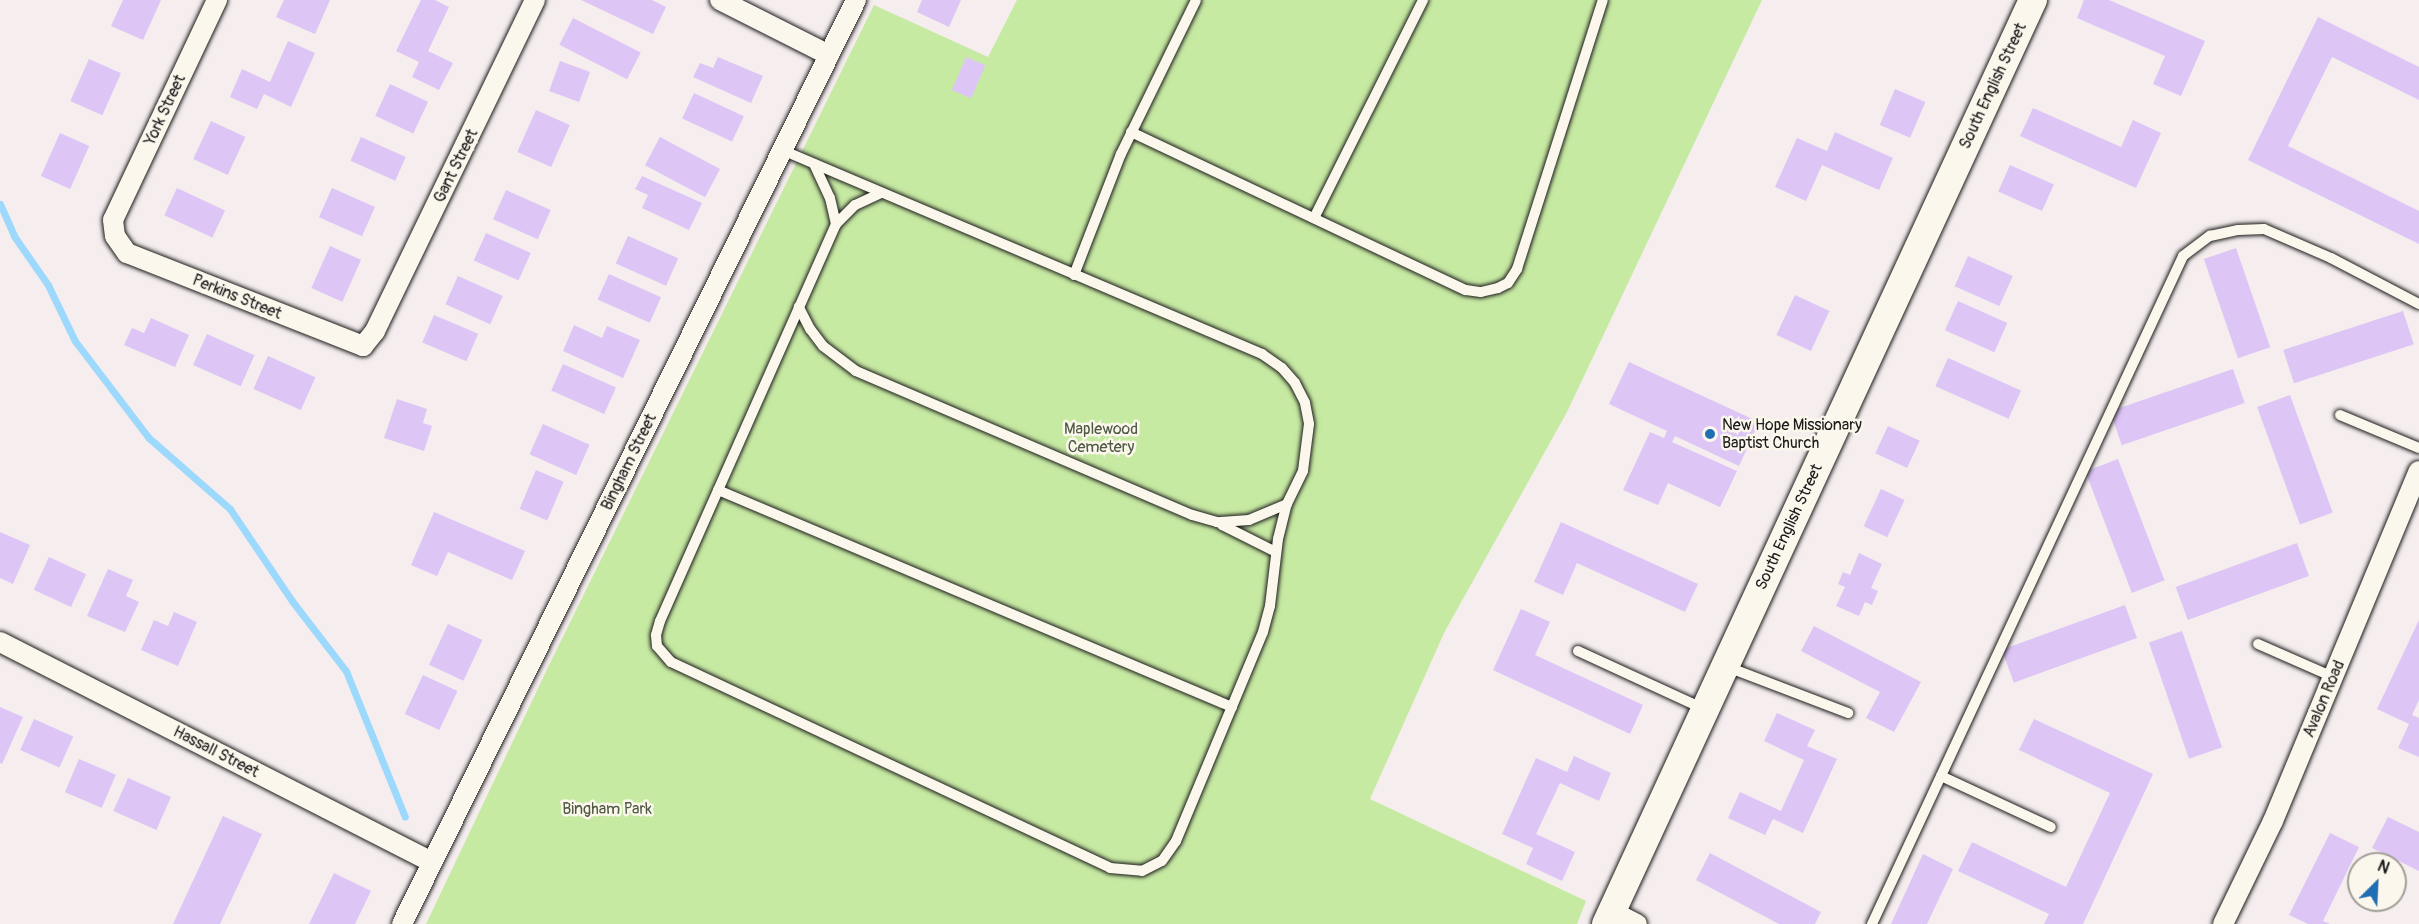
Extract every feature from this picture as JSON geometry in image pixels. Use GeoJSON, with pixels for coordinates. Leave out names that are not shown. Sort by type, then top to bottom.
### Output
{"type":"FeatureCollection","features":[{"type":"Feature","properties":{"kind":"street","name":"York Street"},"geometry":{"type":"LineString","coordinates":[[113,220],[217,0]]}},
{"type":"Feature","properties":{"kind":"street","name":"Gant Street"},"geometry":{"type":"LineString","coordinates":[[375,331],[535,0]]}},
{"type":"Feature","properties":{"kind":"street"},"geometry":{"type":"LineString","coordinates":[[720,0],[829,55]]}},
{"type":"Feature","properties":{"kind":"street","name":"Bingham Street"},"geometry":{"type":"LineString","coordinates":[[402,924],[856,0]]}},
{"type":"Feature","properties":{"kind":"street","name":"South English Street"},"geometry":{"type":"LineString","coordinates":[[1609,917],[2033,0]]}},
{"type":"Feature","properties":{"kind":"street","name":"Perkins Street"},"geometry":{"type":"LineString","coordinates":[[113,220],[115,236],[127,253],[363,346],[375,331]]}},
{"type":"Feature","properties":{"kind":"street","name":"Avalon Road"},"geometry":{"type":"LineString","coordinates":[[2223,924],[2273,821],[2419,471]]}},
{"type":"Feature","properties":{"kind":"street","name":"Hassall Street"},"geometry":{"type":"LineString","coordinates":[[0,642],[432,862]]}},
{"type":"Feature","properties":{"kind":"street"},"geometry":{"type":"LineString","coordinates":[[1609,917],[1637,924]]}},
{"type":"Feature","properties":{"kind":"lane"},"geometry":{"type":"LineString","coordinates":[[1074,275],[1131,132],[1196,0]]}},
{"type":"Feature","properties":{"kind":"lane"},"geometry":{"type":"LineString","coordinates":[[1314,218],[1423,0]]}},
{"type":"Feature","properties":{"kind":"lane"},"geometry":{"type":"LineString","coordinates":[[1131,132],[1466,290],[1481,292],[1508,283],[1517,269],[1603,0]]}},
{"type":"Feature","properties":{"kind":"lane"},"geometry":{"type":"LineString","coordinates":[[782,150],[1262,354],[1282,368],[1295,383],[1305,403],[1310,424],[1303,471],[1287,504],[1276,552],[1270,606],[1263,632],[1170,851],[1162,861],[1142,871],[1110,868],[671,662],[657,646],[656,635],[660,621],[836,224],[855,206],[881,193]]}},
{"type":"Feature","properties":{"kind":"lane"},"geometry":{"type":"LineString","coordinates":[[814,164],[830,198],[836,224]]}},
{"type":"Feature","properties":{"kind":"lane"},"geometry":{"type":"LineString","coordinates":[[1872,924],[2183,256],[2210,236],[2238,230],[2264,229],[2331,258],[2419,304]]}},
{"type":"Feature","properties":{"kind":"lane"},"geometry":{"type":"LineString","coordinates":[[799,307],[810,329],[823,346],[856,371],[1192,515],[1217,522],[1276,552]]}},
{"type":"Feature","properties":{"kind":"lane"},"geometry":{"type":"LineString","coordinates":[[2340,415],[2419,448]]}},
{"type":"Feature","properties":{"kind":"lane"},"geometry":{"type":"LineString","coordinates":[[718,489],[1232,706]]}},
{"type":"Feature","properties":{"kind":"lane"},"geometry":{"type":"LineString","coordinates":[[1217,522],[1249,520],[1287,504]]}},
{"type":"Feature","properties":{"kind":"lane"},"geometry":{"type":"LineString","coordinates":[[2258,644],[2333,678]]}},
{"type":"Feature","properties":{"kind":"lane"},"geometry":{"type":"LineString","coordinates":[[1578,651],[1705,709]]}},
{"type":"Feature","properties":{"kind":"lane"},"geometry":{"type":"LineString","coordinates":[[1725,666],[1848,713]]}},
{"type":"Feature","properties":{"kind":"lane"},"geometry":{"type":"LineString","coordinates":[[1941,776],[2051,827]]}},
{"type":"Feature","properties":{"kind":"green space","name":"Maplewood Cemetery"},"geometry":{"type":"Polygon","coordinates":[[[1017,0],[1762,0],[1567,412],[1444,633],[1370,799],[1586,901],[1577,924],[426,924],[552,659],[874,5],[988,57],[1017,0]]]}},
{"type":"Feature","properties":{"kind":"building"},"geometry":{"type":"Polygon","coordinates":[[[123,0],[161,0],[143,40],[111,26],[123,0]]]}},
{"type":"Feature","properties":{"kind":"building"},"geometry":{"type":"Polygon","coordinates":[[[284,0],[330,0],[315,34],[276,17],[284,0]]]}},
{"type":"Feature","properties":{"kind":"building"},"geometry":{"type":"Polygon","coordinates":[[[421,0],[435,0],[449,7],[428,51],[453,63],[439,90],[412,77],[419,62],[396,51],[421,0]]]}},
{"type":"Feature","properties":{"kind":"building"},"geometry":{"type":"Polygon","coordinates":[[[581,0],[652,0],[666,7],[653,34],[581,0]]]}},
{"type":"Feature","properties":{"kind":"building"},"geometry":{"type":"Polygon","coordinates":[[[922,0],[961,0],[949,27],[917,12],[922,0]]]}},
{"type":"Feature","properties":{"kind":"building"},"geometry":{"type":"Polygon","coordinates":[[[2084,0],[2109,0],[2205,41],[2181,96],[2153,84],[2165,56],[2077,18],[2084,0]]]}},
{"type":"Feature","properties":{"kind":"building"},"geometry":{"type":"Polygon","coordinates":[[[2318,17],[2419,67],[2419,100],[2332,57],[2288,146],[2419,211],[2419,244],[2248,160],[2318,17]]]}},
{"type":"Feature","properties":{"kind":"building"},"geometry":{"type":"Polygon","coordinates":[[[573,18],[641,53],[627,79],[559,45],[573,18]]]}},
{"type":"Feature","properties":{"kind":"building"},"geometry":{"type":"Polygon","coordinates":[[[288,41],[315,53],[291,107],[264,94],[257,109],[230,97],[242,69],[270,82],[288,41]]]}},
{"type":"Feature","properties":{"kind":"building"},"geometry":{"type":"Polygon","coordinates":[[[718,57],[763,76],[751,103],[693,77],[700,63],[713,68],[718,57]]]}},
{"type":"Feature","properties":{"kind":"building"},"geometry":{"type":"Polygon","coordinates":[[[966,57],[985,65],[971,98],[952,90],[966,57]]]}},
{"type":"Feature","properties":{"kind":"building"},"geometry":{"type":"Polygon","coordinates":[[[89,59],[121,73],[102,115],[70,101],[89,59]]]}},
{"type":"Feature","properties":{"kind":"building"},"geometry":{"type":"Polygon","coordinates":[[[560,61],[590,72],[579,102],[549,91],[560,61]]]}},
{"type":"Feature","properties":{"kind":"building"},"geometry":{"type":"Polygon","coordinates":[[[390,84],[428,102],[413,133],[375,116],[390,84]]]}},
{"type":"Feature","properties":{"kind":"building"},"geometry":{"type":"Polygon","coordinates":[[[1895,89],[1925,102],[1910,138],[1880,125],[1895,89]]]}},
{"type":"Feature","properties":{"kind":"building"},"geometry":{"type":"Polygon","coordinates":[[[694,93],[744,116],[732,142],[682,118],[694,93]]]}},
{"type":"Feature","properties":{"kind":"building"},"geometry":{"type":"Polygon","coordinates":[[[2033,108],[2121,147],[2133,120],[2161,133],[2136,188],[2020,136],[2033,108]]]}},
{"type":"Feature","properties":{"kind":"building"},"geometry":{"type":"Polygon","coordinates":[[[536,110],[570,125],[551,167],[517,152],[536,110]]]}},
{"type":"Feature","properties":{"kind":"building"},"geometry":{"type":"Polygon","coordinates":[[[211,121],[245,137],[228,175],[193,159],[211,121]]]}},
{"type":"Feature","properties":{"kind":"building"},"geometry":{"type":"Polygon","coordinates":[[[1835,132],[1893,158],[1879,190],[1822,165],[1806,201],[1775,187],[1797,138],[1827,151],[1835,132]]]}},
{"type":"Feature","properties":{"kind":"building"},"geometry":{"type":"Polygon","coordinates":[[[60,133],[89,146],[70,189],[41,176],[60,133]]]}},
{"type":"Feature","properties":{"kind":"building"},"geometry":{"type":"Polygon","coordinates":[[[361,137],[406,157],[395,181],[350,161],[361,137]]]}},
{"type":"Feature","properties":{"kind":"building"},"geometry":{"type":"Polygon","coordinates":[[[660,137],[720,169],[705,197],[645,165],[660,137]]]}},
{"type":"Feature","properties":{"kind":"building"},"geometry":{"type":"Polygon","coordinates":[[[2010,165],[2054,185],[2042,211],[1998,191],[2010,165]]]}},
{"type":"Feature","properties":{"kind":"building"},"geometry":{"type":"Polygon","coordinates":[[[642,176],[702,203],[689,230],[642,208],[648,195],[635,189],[642,176]]]}},
{"type":"Feature","properties":{"kind":"building"},"geometry":{"type":"Polygon","coordinates":[[[177,188],[225,210],[212,238],[164,215],[177,188]]]}},
{"type":"Feature","properties":{"kind":"building"},"geometry":{"type":"Polygon","coordinates":[[[332,188],[375,207],[362,236],[319,217],[332,188]]]}},
{"type":"Feature","properties":{"kind":"building"},"geometry":{"type":"Polygon","coordinates":[[[506,190],[551,210],[538,239],[493,219],[506,190]]]}},
{"type":"Feature","properties":{"kind":"building"},"geometry":{"type":"Polygon","coordinates":[[[486,233],[531,253],[519,280],[474,260],[486,233]]]}},
{"type":"Feature","properties":{"kind":"building"},"geometry":{"type":"Polygon","coordinates":[[[628,236],[678,258],[666,286],[616,263],[628,236]]]}},
{"type":"Feature","properties":{"kind":"building"},"geometry":{"type":"Polygon","coordinates":[[[330,246],[361,260],[342,302],[311,288],[330,246]]]}},
{"type":"Feature","properties":{"kind":"building"},"geometry":{"type":"Polygon","coordinates":[[[2236,248],[2270,347],[2238,358],[2204,259],[2236,248]]]}},
{"type":"Feature","properties":{"kind":"building"},"geometry":{"type":"Polygon","coordinates":[[[1968,256],[2013,276],[1999,306],[1955,286],[1968,256]]]}},
{"type":"Feature","properties":{"kind":"building"},"geometry":{"type":"Polygon","coordinates":[[[609,274],[661,297],[650,323],[598,300],[609,274]]]}},
{"type":"Feature","properties":{"kind":"building"},"geometry":{"type":"Polygon","coordinates":[[[458,276],[503,296],[490,324],[445,304],[458,276]]]}},
{"type":"Feature","properties":{"kind":"building"},"geometry":{"type":"Polygon","coordinates":[[[1795,295],[1829,311],[1811,351],[1776,335],[1795,295]]]}},
{"type":"Feature","properties":{"kind":"building"},"geometry":{"type":"Polygon","coordinates":[[[1958,301],[2007,323],[1994,352],[1945,330],[1958,301]]]}},
{"type":"Feature","properties":{"kind":"building"},"geometry":{"type":"Polygon","coordinates":[[[2403,311],[2414,344],[2294,383],[2283,350],[2403,311]]]}},
{"type":"Feature","properties":{"kind":"building"},"geometry":{"type":"Polygon","coordinates":[[[434,315],[478,334],[466,361],[422,343],[434,315]]]}},
{"type":"Feature","properties":{"kind":"building"},"geometry":{"type":"Polygon","coordinates":[[[151,318],[189,335],[175,367],[124,345],[132,328],[144,333],[151,318]]]}},
{"type":"Feature","properties":{"kind":"building"},"geometry":{"type":"Polygon","coordinates":[[[574,325],[602,338],[607,326],[640,340],[623,378],[563,351],[574,325]]]}},
{"type":"Feature","properties":{"kind":"building"},"geometry":{"type":"Polygon","coordinates":[[[207,334],[255,355],[241,386],[193,365],[207,334]]]}},
{"type":"Feature","properties":{"kind":"building"},"geometry":{"type":"Polygon","coordinates":[[[268,356],[316,377],[301,410],[253,389],[268,356]]]}},
{"type":"Feature","properties":{"kind":"building"},"geometry":{"type":"Polygon","coordinates":[[[1948,358],[2021,391],[2008,419],[1935,386],[1948,358]]]}},
{"type":"Feature","properties":{"kind":"building","name":"New Hope Missionary Baptist Church"},"geometry":{"type":"Polygon","coordinates":[[[1629,362],[1759,422],[1739,466],[1675,436],[1672,442],[1737,471],[1720,507],[1668,483],[1658,505],[1623,490],[1650,432],[1664,438],[1667,431],[1609,404],[1629,362]]]}},
{"type":"Feature","properties":{"kind":"building"},"geometry":{"type":"Polygon","coordinates":[[[563,364],[616,388],[604,414],[551,390],[563,364]]]}},
{"type":"Feature","properties":{"kind":"building"},"geometry":{"type":"Polygon","coordinates":[[[2233,369],[2245,403],[2122,445],[2110,411],[2233,369]]]}},
{"type":"Feature","properties":{"kind":"building"},"geometry":{"type":"Polygon","coordinates":[[[2290,395],[2333,512],[2300,524],[2257,407],[2290,395]]]}},
{"type":"Feature","properties":{"kind":"building"},"geometry":{"type":"Polygon","coordinates":[[[397,399],[427,409],[423,423],[432,426],[424,451],[384,438],[397,399]]]}},
{"type":"Feature","properties":{"kind":"building"},"geometry":{"type":"Polygon","coordinates":[[[543,424],[590,445],[576,475],[530,454],[543,424]]]}},
{"type":"Feature","properties":{"kind":"building"},"geometry":{"type":"Polygon","coordinates":[[[1888,426],[1920,441],[1907,468],[1875,453],[1888,426]]]}},
{"type":"Feature","properties":{"kind":"building"},"geometry":{"type":"Polygon","coordinates":[[[2118,459],[2165,580],[2132,593],[2085,472],[2118,459]]]}},
{"type":"Feature","properties":{"kind":"building"},"geometry":{"type":"Polygon","coordinates":[[[536,470],[564,482],[547,520],[520,509],[536,470]]]}},
{"type":"Feature","properties":{"kind":"building"},"geometry":{"type":"Polygon","coordinates":[[[1881,489],[1905,500],[1887,537],[1864,526],[1881,489]]]}},
{"type":"Feature","properties":{"kind":"building"},"geometry":{"type":"Polygon","coordinates":[[[434,512],[525,551],[512,580],[448,552],[437,576],[411,565],[434,512]]]}},
{"type":"Feature","properties":{"kind":"building"},"geometry":{"type":"Polygon","coordinates":[[[1561,522],[1698,584],[1685,612],[1577,563],[1563,595],[1534,582],[1561,522]]]}},
{"type":"Feature","properties":{"kind":"building"},"geometry":{"type":"Polygon","coordinates":[[[0,532],[30,545],[13,584],[0,578],[0,532]]]}},
{"type":"Feature","properties":{"kind":"building"},"geometry":{"type":"Polygon","coordinates":[[[2297,543],[2309,576],[2188,620],[2176,587],[2297,543]]]}},
{"type":"Feature","properties":{"kind":"building"},"geometry":{"type":"Polygon","coordinates":[[[1859,553],[1882,564],[1871,588],[1878,591],[1872,605],[1865,602],[1859,616],[1836,606],[1845,587],[1838,584],[1843,572],[1850,575],[1859,553]]]}},
{"type":"Feature","properties":{"kind":"building"},"geometry":{"type":"Polygon","coordinates":[[[49,557],[86,574],[71,607],[34,590],[49,557]]]}},
{"type":"Feature","properties":{"kind":"building"},"geometry":{"type":"Polygon","coordinates":[[[108,569],[133,580],[126,596],[139,602],[125,632],[87,616],[108,569]]]}},
{"type":"Feature","properties":{"kind":"building"},"geometry":{"type":"Polygon","coordinates":[[[2125,605],[2137,638],[2014,683],[2002,650],[2125,605]]]}},
{"type":"Feature","properties":{"kind":"building"},"geometry":{"type":"Polygon","coordinates":[[[1521,609],[1550,622],[1535,655],[1643,705],[1630,734],[1493,670],[1521,609]]]}},
{"type":"Feature","properties":{"kind":"building"},"geometry":{"type":"Polygon","coordinates":[[[174,612],[197,622],[178,666],[141,650],[154,620],[168,626],[174,612]]]}},
{"type":"Feature","properties":{"kind":"building"},"geometry":{"type":"Polygon","coordinates":[[[2419,620],[2419,700],[2412,715],[2419,718],[2419,757],[2398,748],[2409,724],[2377,709],[2419,620]]]}},
{"type":"Feature","properties":{"kind":"building"},"geometry":{"type":"Polygon","coordinates":[[[448,624],[482,640],[463,681],[429,665],[448,624]]]}},
{"type":"Feature","properties":{"kind":"building"},"geometry":{"type":"Polygon","coordinates":[[[1814,626],[1921,682],[1894,732],[1866,718],[1880,692],[1801,651],[1814,626]]]}},
{"type":"Feature","properties":{"kind":"building"},"geometry":{"type":"Polygon","coordinates":[[[2182,631],[2222,747],[2189,759],[2149,642],[2182,631]]]}},
{"type":"Feature","properties":{"kind":"building"},"geometry":{"type":"Polygon","coordinates":[[[423,675],[457,691],[439,730],[405,714],[423,675]]]}},
{"type":"Feature","properties":{"kind":"building"},"geometry":{"type":"Polygon","coordinates":[[[0,707],[23,717],[2,764],[0,763],[0,707]]]}},
{"type":"Feature","properties":{"kind":"building"},"geometry":{"type":"Polygon","coordinates":[[[1777,713],[1815,730],[1807,746],[1837,759],[1803,833],[1773,819],[1765,835],[1728,818],[1740,792],[1781,811],[1804,760],[1764,741],[1777,713]]]}},
{"type":"Feature","properties":{"kind":"building"},"geometry":{"type":"Polygon","coordinates":[[[34,719],[73,736],[59,768],[20,750],[34,719]]]}},
{"type":"Feature","properties":{"kind":"building"},"geometry":{"type":"Polygon","coordinates":[[[2034,719],[2153,774],[2083,924],[2044,924],[2049,914],[1958,871],[1972,842],[2066,887],[2110,793],[2019,750],[2034,719]]]}},
{"type":"Feature","properties":{"kind":"building"},"geometry":{"type":"Polygon","coordinates":[[[1574,756],[1611,773],[1599,801],[1560,783],[1536,834],[1575,852],[1562,881],[1526,864],[1533,848],[1502,834],[1536,758],[1567,772],[1574,756]]]}},
{"type":"Feature","properties":{"kind":"building"},"geometry":{"type":"Polygon","coordinates":[[[79,759],[116,775],[102,808],[65,792],[79,759]]]}},
{"type":"Feature","properties":{"kind":"building"},"geometry":{"type":"Polygon","coordinates":[[[128,778],[171,797],[156,830],[113,811],[128,778]]]}},
{"type":"Feature","properties":{"kind":"building"},"geometry":{"type":"Polygon","coordinates":[[[223,816],[262,834],[220,924],[173,924],[223,816]]]}},
{"type":"Feature","properties":{"kind":"building"},"geometry":{"type":"Polygon","coordinates":[[[2388,817],[2419,832],[2419,871],[2407,865],[2407,852],[2380,852],[2372,848],[2388,817]]]}},
{"type":"Feature","properties":{"kind":"building"},"geometry":{"type":"Polygon","coordinates":[[[2330,833],[2359,847],[2357,852],[2347,852],[2347,872],[2323,921],[2330,924],[2308,924],[2289,915],[2330,833]]]}},
{"type":"Feature","properties":{"kind":"building"},"geometry":{"type":"Polygon","coordinates":[[[1710,853],[1821,912],[1815,924],[1779,924],[1696,880],[1710,853]]]}},
{"type":"Feature","properties":{"kind":"building"},"geometry":{"type":"Polygon","coordinates":[[[1923,854],[1953,869],[1927,924],[1891,924],[1923,854]]]}},
{"type":"Feature","properties":{"kind":"building"},"geometry":{"type":"Polygon","coordinates":[[[334,873],[371,891],[355,924],[309,924],[334,873]]]}},
{"type":"Feature","properties":{"kind":"waterway"},"geometry":{"type":"LineString","coordinates":[[0,204],[14,236],[48,285],[75,341],[149,438],[230,509],[292,601],[346,671],[405,817]]}},
{"type":"Feature","properties":{"kind":"place","name":"New Hope Missionary Baptist Church"},"geometry":{"type":"Point","coordinates":[1710,434]}},
{"type":"Feature","properties":{"kind":"park label","name":"Bingham Park"},"geometry":{"type":"Point","coordinates":[607,809]}}]}
